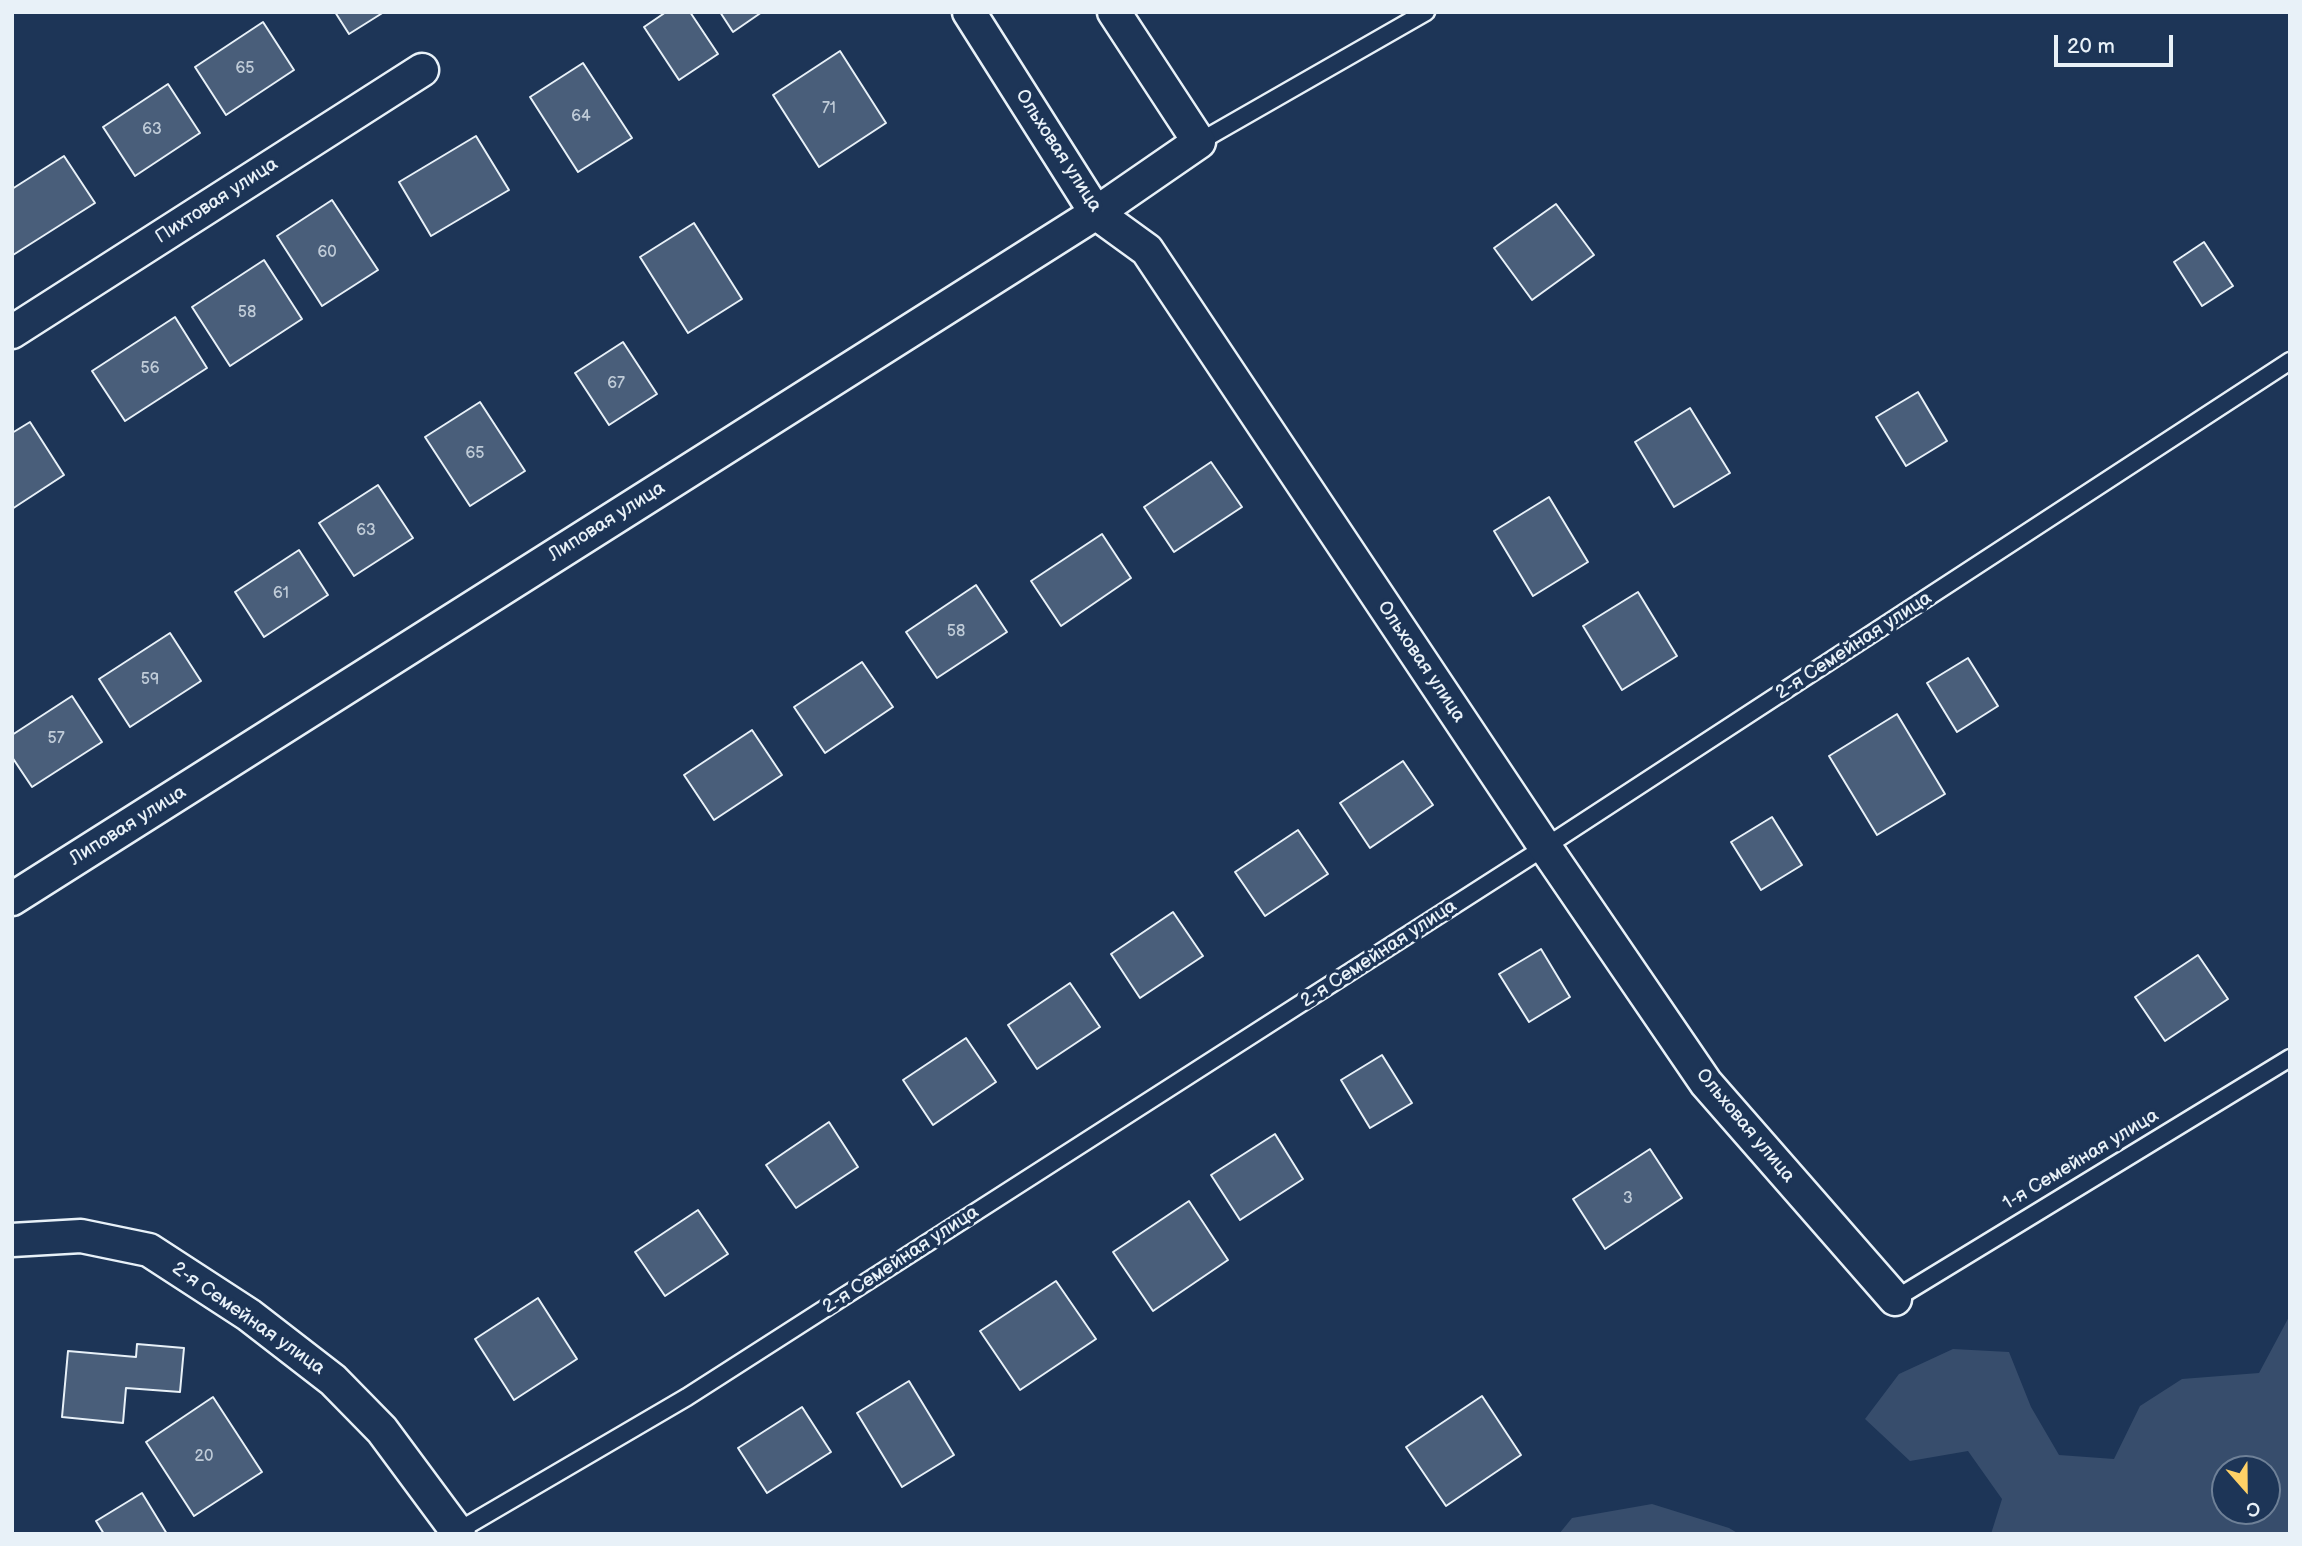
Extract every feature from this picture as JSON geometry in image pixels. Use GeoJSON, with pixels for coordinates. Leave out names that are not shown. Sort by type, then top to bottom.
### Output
{"type":"FeatureCollection","features":[{"type":"Feature","properties":{"kind":"street","name":"Ольховая улица"},"geometry":{"type":"LineString","coordinates":[[969,12],[1096,213],[1147,250],[1545,847],[1706,1083],[1895,1299]]}},
{"type":"Feature","properties":{"kind":"street"},"geometry":{"type":"LineString","coordinates":[[1114,12],[1199,142]]}},
{"type":"Feature","properties":{"kind":"street","name":"Пихтовая улица"},"geometry":{"type":"LineString","coordinates":[[12,332],[422,70]]}},
{"type":"Feature","properties":{"kind":"street","name":"Липовая улица"},"geometry":{"type":"LineString","coordinates":[[12,899],[1096,213],[1199,142]]}},
{"type":"Feature","properties":{"kind":"street","name":"2-я Семейная улица"},"geometry":{"type":"LineString","coordinates":[[12,1240],[81,1236],[149,1250],[249,1315],[342,1388],[382,1430],[458,1532]]}},
{"type":"Feature","properties":{"kind":"lane"},"geometry":{"type":"LineString","coordinates":[[1199,142],[1426,12]]}},
{"type":"Feature","properties":{"kind":"lane","name":"2-я Семейная улица"},"geometry":{"type":"LineString","coordinates":[[458,1532],[687,1397],[1545,847],[2290,361]]}},
{"type":"Feature","properties":{"kind":"lane","name":"1-я Семейная улица"},"geometry":{"type":"LineString","coordinates":[[1895,1299],[2290,1058]]}},
{"type":"Feature","properties":{"kind":"shaded area"},"geometry":{"type":"Polygon","coordinates":[[[2290,1315],[2290,1534],[1991,1534],[2002,1499],[1968,1451],[1910,1461],[1865,1419],[1899,1374],[1953,1349],[2009,1352],[2031,1407],[2059,1455],[2114,1459],[2140,1406],[2182,1379],[2259,1373],[2290,1315]]]}},
{"type":"Feature","properties":{"kind":"shaded area"},"geometry":{"type":"Polygon","coordinates":[[[1652,1504],[1729,1528],[1739,1534],[1559,1534],[1572,1518],[1652,1504]]]}},
{"type":"Feature","properties":{"kind":"building"},"geometry":{"type":"Polygon","coordinates":[[[335,12],[384,12],[349,34],[335,12]]]}},
{"type":"Feature","properties":{"kind":"building"},"geometry":{"type":"Polygon","coordinates":[[[666,12],[690,12],[718,54],[679,80],[644,27],[666,12]]]}},
{"type":"Feature","properties":{"kind":"building"},"geometry":{"type":"Polygon","coordinates":[[[720,12],[762,12],[733,32],[720,12]]]}},
{"type":"Feature","properties":{"kind":"building"},"geometry":{"type":"Polygon","coordinates":[[[263,22],[294,70],[226,115],[195,67],[263,22]]]}},
{"type":"Feature","properties":{"kind":"building"},"geometry":{"type":"Polygon","coordinates":[[[840,51],[886,123],[819,167],[773,95],[840,51]]]}},
{"type":"Feature","properties":{"kind":"building"},"geometry":{"type":"Polygon","coordinates":[[[583,63],[632,138],[578,172],[530,97],[583,63]]]}},
{"type":"Feature","properties":{"kind":"building"},"geometry":{"type":"Polygon","coordinates":[[[168,84],[200,133],[135,176],[103,127],[168,84]]]}},
{"type":"Feature","properties":{"kind":"building"},"geometry":{"type":"Polygon","coordinates":[[[476,136],[509,190],[431,236],[399,182],[476,136]]]}},
{"type":"Feature","properties":{"kind":"building"},"geometry":{"type":"Polygon","coordinates":[[[64,156],[95,203],[13,255],[12,189],[64,156]]]}},
{"type":"Feature","properties":{"kind":"building"},"geometry":{"type":"Polygon","coordinates":[[[332,200],[378,270],[322,306],[277,236],[332,200]]]}},
{"type":"Feature","properties":{"kind":"building"},"geometry":{"type":"Polygon","coordinates":[[[1556,204],[1594,255],[1532,300],[1494,248],[1556,204]]]}},
{"type":"Feature","properties":{"kind":"building"},"geometry":{"type":"Polygon","coordinates":[[[694,223],[742,299],[688,333],[640,257],[694,223]]]}},
{"type":"Feature","properties":{"kind":"building"},"geometry":{"type":"Polygon","coordinates":[[[2204,242],[2233,286],[2202,306],[2174,262],[2204,242]]]}},
{"type":"Feature","properties":{"kind":"building"},"geometry":{"type":"Polygon","coordinates":[[[264,260],[302,319],[230,366],[192,307],[264,260]]]}},
{"type":"Feature","properties":{"kind":"building"},"geometry":{"type":"Polygon","coordinates":[[[175,317],[207,368],[125,421],[92,371],[175,317]]]}},
{"type":"Feature","properties":{"kind":"building"},"geometry":{"type":"Polygon","coordinates":[[[623,342],[657,394],[609,425],[575,373],[623,342]]]}},
{"type":"Feature","properties":{"kind":"building"},"geometry":{"type":"Polygon","coordinates":[[[1918,392],[1947,441],[1906,466],[1876,417],[1918,392]]]}},
{"type":"Feature","properties":{"kind":"building"},"geometry":{"type":"Polygon","coordinates":[[[480,402],[525,471],[470,506],[425,437],[480,402]]]}},
{"type":"Feature","properties":{"kind":"building"},"geometry":{"type":"Polygon","coordinates":[[[1690,408],[1730,473],[1674,507],[1635,442],[1690,408]]]}},
{"type":"Feature","properties":{"kind":"building"},"geometry":{"type":"Polygon","coordinates":[[[30,422],[64,475],[12,509],[12,433],[30,422]]]}},
{"type":"Feature","properties":{"kind":"building"},"geometry":{"type":"Polygon","coordinates":[[[1211,462],[1242,507],[1174,552],[1144,507],[1211,462]]]}},
{"type":"Feature","properties":{"kind":"building"},"geometry":{"type":"Polygon","coordinates":[[[378,485],[413,538],[354,576],[319,523],[378,485]]]}},
{"type":"Feature","properties":{"kind":"building"},"geometry":{"type":"Polygon","coordinates":[[[1549,497],[1588,562],[1533,596],[1494,531],[1549,497]]]}},
{"type":"Feature","properties":{"kind":"building"},"geometry":{"type":"Polygon","coordinates":[[[1102,534],[1131,578],[1061,626],[1031,581],[1102,534]]]}},
{"type":"Feature","properties":{"kind":"building"},"geometry":{"type":"Polygon","coordinates":[[[299,550],[328,595],[264,637],[235,592],[299,550]]]}},
{"type":"Feature","properties":{"kind":"building"},"geometry":{"type":"Polygon","coordinates":[[[976,585],[1007,632],[937,678],[906,632],[976,585]]]}},
{"type":"Feature","properties":{"kind":"building"},"geometry":{"type":"Polygon","coordinates":[[[1638,592],[1677,656],[1622,690],[1583,626],[1638,592]]]}},
{"type":"Feature","properties":{"kind":"building"},"geometry":{"type":"Polygon","coordinates":[[[170,633],[201,681],[130,727],[99,679],[170,633]]]}},
{"type":"Feature","properties":{"kind":"building"},"geometry":{"type":"Polygon","coordinates":[[[1968,658],[1998,706],[1957,732],[1927,683],[1968,658]]]}},
{"type":"Feature","properties":{"kind":"building"},"geometry":{"type":"Polygon","coordinates":[[[862,662],[893,707],[825,753],[794,707],[862,662]]]}},
{"type":"Feature","properties":{"kind":"building"},"geometry":{"type":"Polygon","coordinates":[[[72,696],[102,742],[32,787],[12,757],[12,735],[72,696]]]}},
{"type":"Feature","properties":{"kind":"building"},"geometry":{"type":"Polygon","coordinates":[[[1897,714],[1945,794],[1877,835],[1829,756],[1897,714]]]}},
{"type":"Feature","properties":{"kind":"building"},"geometry":{"type":"Polygon","coordinates":[[[752,730],[782,775],[714,820],[684,775],[752,730]]]}},
{"type":"Feature","properties":{"kind":"building"},"geometry":{"type":"Polygon","coordinates":[[[1403,761],[1433,805],[1370,848],[1340,803],[1403,761]]]}},
{"type":"Feature","properties":{"kind":"building"},"geometry":{"type":"Polygon","coordinates":[[[1772,817],[1802,865],[1761,890],[1731,842],[1772,817]]]}},
{"type":"Feature","properties":{"kind":"building"},"geometry":{"type":"Polygon","coordinates":[[[1298,830],[1328,874],[1265,916],[1235,872],[1298,830]]]}},
{"type":"Feature","properties":{"kind":"building"},"geometry":{"type":"Polygon","coordinates":[[[1173,912],[1203,956],[1140,998],[1111,954],[1173,912]]]}},
{"type":"Feature","properties":{"kind":"building"},"geometry":{"type":"Polygon","coordinates":[[[1541,949],[1570,997],[1529,1022],[1499,974],[1541,949]]]}},
{"type":"Feature","properties":{"kind":"building"},"geometry":{"type":"Polygon","coordinates":[[[2198,955],[2228,999],[2165,1041],[2135,997],[2198,955]]]}},
{"type":"Feature","properties":{"kind":"building"},"geometry":{"type":"Polygon","coordinates":[[[1070,983],[1100,1027],[1037,1069],[1008,1025],[1070,983]]]}},
{"type":"Feature","properties":{"kind":"building"},"geometry":{"type":"Polygon","coordinates":[[[966,1038],[996,1082],[933,1125],[903,1080],[966,1038]]]}},
{"type":"Feature","properties":{"kind":"building"},"geometry":{"type":"Polygon","coordinates":[[[1382,1055],[1412,1103],[1370,1128],[1341,1080],[1382,1055]]]}},
{"type":"Feature","properties":{"kind":"building"},"geometry":{"type":"Polygon","coordinates":[[[829,1122],[858,1167],[796,1208],[766,1165],[829,1122]]]}},
{"type":"Feature","properties":{"kind":"building"},"geometry":{"type":"Polygon","coordinates":[[[1275,1134],[1303,1179],[1240,1220],[1211,1175],[1275,1134]]]}},
{"type":"Feature","properties":{"kind":"building"},"geometry":{"type":"Polygon","coordinates":[[[1650,1149],[1682,1198],[1605,1249],[1573,1199],[1650,1149]]]}},
{"type":"Feature","properties":{"kind":"building"},"geometry":{"type":"Polygon","coordinates":[[[1189,1201],[1228,1260],[1153,1311],[1113,1252],[1189,1201]]]}},
{"type":"Feature","properties":{"kind":"building"},"geometry":{"type":"Polygon","coordinates":[[[698,1210],[728,1254],[665,1296],[635,1252],[698,1210]]]}},
{"type":"Feature","properties":{"kind":"building"},"geometry":{"type":"Polygon","coordinates":[[[1056,1281],[1096,1339],[1020,1390],[980,1331],[1056,1281]]]}},
{"type":"Feature","properties":{"kind":"building"},"geometry":{"type":"Polygon","coordinates":[[[538,1298],[577,1359],[514,1400],[475,1339],[538,1298]]]}},
{"type":"Feature","properties":{"kind":"building"},"geometry":{"type":"Polygon","coordinates":[[[137,1344],[184,1348],[180,1392],[126,1388],[123,1423],[62,1417],[68,1351],[136,1357],[137,1344]]]}},
{"type":"Feature","properties":{"kind":"building"},"geometry":{"type":"Polygon","coordinates":[[[909,1381],[954,1455],[902,1487],[857,1413],[909,1381]]]}},
{"type":"Feature","properties":{"kind":"building"},"geometry":{"type":"Polygon","coordinates":[[[1482,1396],[1521,1455],[1446,1506],[1406,1447],[1482,1396]]]}},
{"type":"Feature","properties":{"kind":"building"},"geometry":{"type":"Polygon","coordinates":[[[213,1397],[262,1472],[194,1516],[146,1442],[213,1397]]]}},
{"type":"Feature","properties":{"kind":"building"},"geometry":{"type":"Polygon","coordinates":[[[802,1407],[831,1452],[767,1493],[738,1448],[802,1407]]]}},
{"type":"Feature","properties":{"kind":"building"},"geometry":{"type":"Polygon","coordinates":[[[142,1493],[167,1534],[104,1534],[96,1521],[142,1493]]]}}]}
